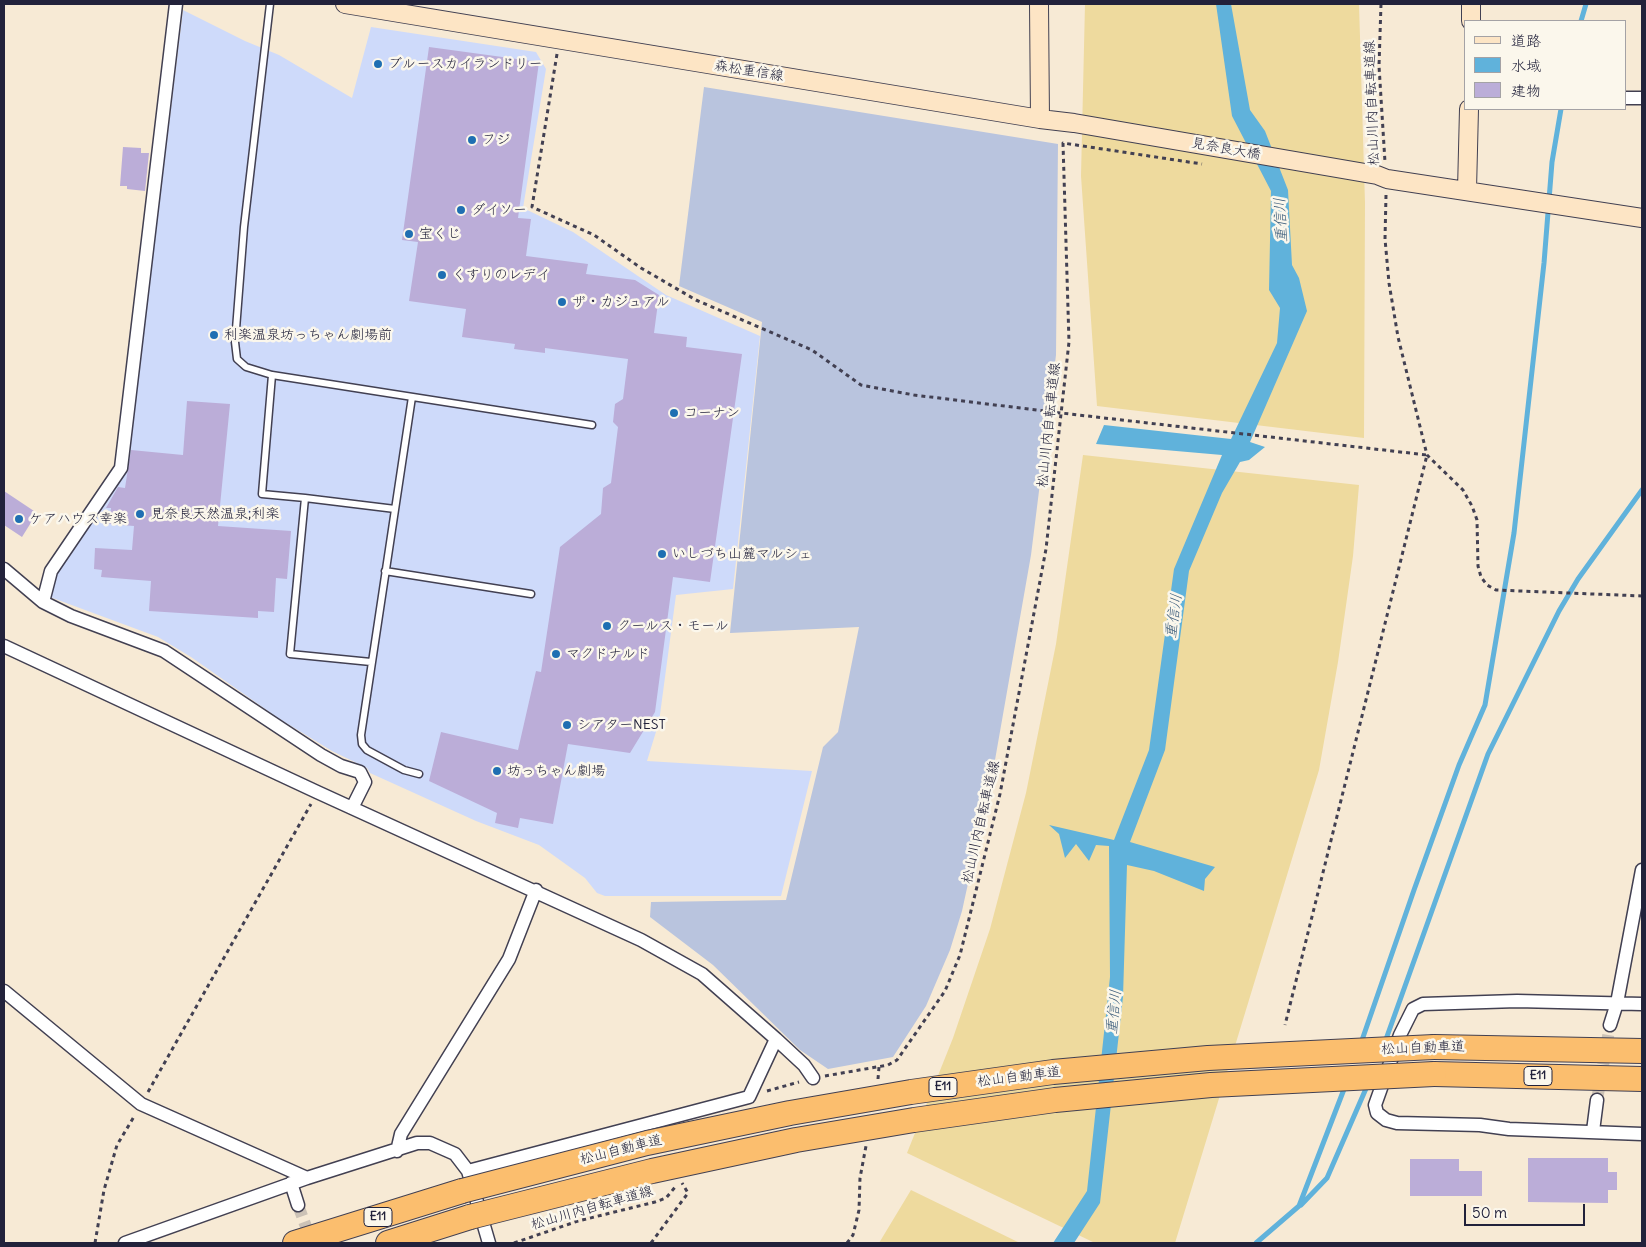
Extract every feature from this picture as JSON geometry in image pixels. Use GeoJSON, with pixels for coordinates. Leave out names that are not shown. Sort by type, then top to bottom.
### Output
{"type":"FeatureCollection","features":[{"type":"Feature","properties":{"kind":"highway","name":"松山自動車道"},"geometry":{"type":"LineString","coordinates":[[295,1243],[465,1181],[790,1113],[911,1092],[1053,1072],[1208,1058],[1434,1047],[1642,1051]]}},
{"type":"Feature","properties":{"kind":"highway","name":"松山自動車道"},"geometry":{"type":"LineString","coordinates":[[388,1243],[470,1218],[661,1169],[796,1140],[914,1120],[1055,1100],[1210,1085],[1434,1074],[1642,1079]]}},
{"type":"Feature","properties":{"kind":"main road","name":"森松重信線"},"geometry":{"type":"LineString","coordinates":[[345,4],[1040,119],[1074,123]]}},
{"type":"Feature","properties":{"kind":"main road"},"geometry":{"type":"LineString","coordinates":[[1039,4],[1040,119]]}},
{"type":"Feature","properties":{"kind":"main road"},"geometry":{"type":"LineString","coordinates":[[1471,4],[1471,20]]}},
{"type":"Feature","properties":{"kind":"main road"},"geometry":{"type":"LineString","coordinates":[[1466,190],[1469,110]]}},
{"type":"Feature","properties":{"kind":"main road","name":"見奈良大橋"},"geometry":{"type":"LineString","coordinates":[[1074,123],[1383,182],[1466,190],[1642,218]]}},
{"type":"Feature","properties":{"kind":"street"},"geometry":{"type":"LineString","coordinates":[[43,602],[51,571],[121,468],[176,4]]}},
{"type":"Feature","properties":{"kind":"street"},"geometry":{"type":"LineString","coordinates":[[1626,98],[1642,98]]}},
{"type":"Feature","properties":{"kind":"street"},"geometry":{"type":"LineString","coordinates":[[4,569],[43,602],[71,616],[164,651],[321,755],[341,766],[360,772],[365,782],[352,808]]}},
{"type":"Feature","properties":{"kind":"street"},"geometry":{"type":"LineString","coordinates":[[4,646],[641,940],[702,974],[804,1065],[813,1078]]}},
{"type":"Feature","properties":{"kind":"street"},"geometry":{"type":"LineString","coordinates":[[1610,1026],[1617,1003],[1642,870]]}},
{"type":"Feature","properties":{"kind":"street"},"geometry":{"type":"LineString","coordinates":[[397,1151],[401,1134],[509,959],[524,927],[536,890]]}},
{"type":"Feature","properties":{"kind":"street"},"geometry":{"type":"LineString","coordinates":[[4,991],[142,1104],[307,1178]]}},
{"type":"Feature","properties":{"kind":"street"},"geometry":{"type":"LineString","coordinates":[[1642,1004],[1516,1001],[1423,1004],[1413,1009],[1400,1035],[1375,1105],[1377,1113],[1386,1120],[1397,1123],[1480,1124],[1541,1131],[1593,1131],[1642,1134]]}},
{"type":"Feature","properties":{"kind":"street"},"geometry":{"type":"LineString","coordinates":[[465,1181],[749,1097],[776,1039]]}},
{"type":"Feature","properties":{"kind":"street"},"geometry":{"type":"LineString","coordinates":[[1593,1131],[1596,1100]]}},
{"type":"Feature","properties":{"kind":"street"},"geometry":{"type":"LineString","coordinates":[[125,1243],[292,1183],[397,1151],[417,1143],[430,1143],[455,1154],[486,1241]]}},
{"type":"Feature","properties":{"kind":"street"},"geometry":{"type":"LineString","coordinates":[[292,1183],[298,1205]]}},
{"type":"Feature","properties":{"kind":"lane"},"geometry":{"type":"LineString","coordinates":[[270,4],[244,227],[235,342],[235,354],[241,363],[250,369],[272,375],[592,425]]}},
{"type":"Feature","properties":{"kind":"lane"},"geometry":{"type":"LineString","coordinates":[[272,375],[262,494],[394,509]]}},
{"type":"Feature","properties":{"kind":"lane"},"geometry":{"type":"LineString","coordinates":[[412,397],[361,735],[362,744],[367,750],[404,770],[419,774]]}},
{"type":"Feature","properties":{"kind":"lane"},"geometry":{"type":"LineString","coordinates":[[305,498],[290,654],[372,662]]}},
{"type":"Feature","properties":{"kind":"lane"},"geometry":{"type":"LineString","coordinates":[[385,571],[531,594]]}},
{"type":"Feature","properties":{"kind":"path","name":"松山川内自転車道線"},"geometry":{"type":"LineString","coordinates":[[1381,4],[1379,66],[1385,238],[1390,292],[1398,336],[1427,455]]}},
{"type":"Feature","properties":{"kind":"path"},"geometry":{"type":"LineString","coordinates":[[560,39],[532,207],[594,235],[641,268],[696,300],[812,350],[861,385],[914,394],[1061,413],[1427,455],[1463,490],[1472,506],[1477,520],[1478,566],[1481,577],[1487,585],[1496,590],[1642,596]]}},
{"type":"Feature","properties":{"kind":"path","name":"松山川内自転車道線"},"geometry":{"type":"LineString","coordinates":[[749,1097],[782,1085],[888,1065],[897,1060],[945,991],[960,955],[1000,794],[1046,549],[1069,342],[1063,143],[1074,144]]}},
{"type":"Feature","properties":{"kind":"path"},"geometry":{"type":"LineString","coordinates":[[1285,1025],[1427,455]]}},
{"type":"Feature","properties":{"kind":"path"},"geometry":{"type":"LineString","coordinates":[[95,1243],[104,1190],[117,1146],[317,792]]}},
{"type":"Feature","properties":{"kind":"path"},"geometry":{"type":"LineString","coordinates":[[848,1243],[853,1235],[860,1210],[860,1178]]}},
{"type":"Feature","properties":{"kind":"path","name":"松山川内自転車道線"},"geometry":{"type":"LineString","coordinates":[[514,1243],[578,1221],[666,1198],[681,1180],[688,1193],[651,1243]]}},
{"type":"Feature","properties":{"kind":"shaded area"},"geometry":{"type":"Polygon","coordinates":[[[183,10],[245,41],[279,55],[352,98],[371,27],[536,52],[546,69],[523,208],[573,232],[666,295],[760,336],[733,589],[676,595],[659,722],[647,761],[812,771],[781,896],[605,896],[597,893],[585,878],[539,845],[476,821],[370,773],[367,768],[332,751],[278,718],[191,657],[158,637],[50,597],[55,573],[127,468],[183,10]]]}},
{"type":"Feature","properties":{"kind":"shaded area"},"geometry":{"type":"Polygon","coordinates":[[[704,87],[1058,144],[1056,355],[1031,555],[995,760],[962,911],[950,950],[926,1006],[893,1057],[828,1069],[800,1050],[713,965],[650,917],[651,902],[786,900],[823,747],[838,732],[859,627],[730,633],[762,322],[679,286],[704,87]]]}},
{"type":"Feature","properties":{"kind":"sand"},"geometry":{"type":"Polygon","coordinates":[[[1085,4],[1359,4],[1365,203],[1364,438],[1097,406],[1081,176],[1085,4]]]}},
{"type":"Feature","properties":{"kind":"sand"},"geometry":{"type":"Polygon","coordinates":[[[1083,455],[1359,485],[1353,556],[1338,662],[1319,770],[1175,1243],[1095,1243],[907,1153],[953,1038],[990,929],[1026,793],[1056,644],[1083,455]]]}},
{"type":"Feature","properties":{"kind":"sand"},"geometry":{"type":"Polygon","coordinates":[[[911,1190],[1020,1243],[879,1243],[911,1190]]]}},
{"type":"Feature","properties":{"kind":"water","name":"重信川"},"geometry":{"type":"Polygon","coordinates":[[[1216,4],[1231,4],[1250,110],[1265,131],[1288,190],[1292,265],[1299,278],[1307,311],[1250,442],[1265,447],[1249,460],[1240,462],[1222,493],[1189,571],[1165,750],[1130,842],[1215,867],[1205,879],[1204,891],[1154,871],[1127,865],[1123,997],[1100,1203],[1074,1243],[1053,1243],[1087,1191],[1110,977],[1109,846],[1096,845],[1089,861],[1076,844],[1065,858],[1059,834],[1049,825],[1114,840],[1149,750],[1174,569],[1222,455],[1096,444],[1104,425],[1231,439],[1277,343],[1280,308],[1269,290],[1271,191],[1232,116],[1216,4]]]}},
{"type":"Feature","properties":{"kind":"building"},"geometry":{"type":"Polygon","coordinates":[[[429,47],[539,62],[518,218],[531,219],[526,256],[588,264],[586,274],[635,280],[659,295],[654,333],[687,337],[686,347],[742,354],[710,582],[673,577],[655,712],[630,753],[568,744],[553,824],[520,818],[518,828],[495,823],[497,813],[429,781],[441,732],[518,750],[536,671],[541,672],[560,547],[601,514],[603,488],[611,483],[618,427],[613,422],[615,404],[623,399],[628,359],[545,348],[545,353],[514,349],[515,344],[462,337],[466,309],[409,301],[418,242],[402,240],[429,47]]]}},
{"type":"Feature","properties":{"kind":"building"},"geometry":{"type":"Polygon","coordinates":[[[123,147],[141,148],[141,153],[149,153],[145,191],[127,189],[127,186],[120,186],[123,147]]]}},
{"type":"Feature","properties":{"kind":"building","name":"見奈良天然温泉;利楽"},"geometry":{"type":"Polygon","coordinates":[[[187,401],[230,404],[218,526],[291,531],[287,579],[276,578],[274,612],[258,611],[258,618],[149,611],[151,581],[101,577],[102,570],[94,569],[95,548],[132,550],[134,526],[109,524],[111,508],[106,508],[118,487],[125,488],[131,450],[183,455],[187,401]]]}},
{"type":"Feature","properties":{"kind":"building","name":"ケアハウス幸楽"},"geometry":{"type":"Polygon","coordinates":[[[4,491],[37,513],[22,537],[4,525],[4,491]]]}},
{"type":"Feature","properties":{"kind":"building"},"geometry":{"type":"Polygon","coordinates":[[[1528,1158],[1608,1158],[1608,1172],[1617,1172],[1617,1190],[1608,1190],[1608,1203],[1528,1202],[1528,1158]]]}},
{"type":"Feature","properties":{"kind":"building"},"geometry":{"type":"Polygon","coordinates":[[[1410,1159],[1459,1159],[1459,1171],[1482,1171],[1482,1196],[1410,1196],[1410,1159]]]}},
{"type":"Feature","properties":{"kind":"waterway"},"geometry":{"type":"LineString","coordinates":[[1581,20],[1586,4]]}},
{"type":"Feature","properties":{"kind":"waterway"},"geometry":{"type":"LineString","coordinates":[[1361,1043],[1459,765],[1485,705],[1514,533],[1544,263],[1552,162],[1561,110]]}},
{"type":"Feature","properties":{"kind":"waterway"},"geometry":{"type":"LineString","coordinates":[[1385,1042],[1488,754],[1559,611],[1578,579],[1642,490]]}},
{"type":"Feature","properties":{"kind":"waterway"},"geometry":{"type":"LineString","coordinates":[[1256,1243],[1299,1206],[1346,1084]]}},
{"type":"Feature","properties":{"kind":"waterway"},"geometry":{"type":"LineString","coordinates":[[1301,1205],[1327,1178],[1368,1084]]}},
{"type":"Feature","properties":{"kind":"tunnel"},"geometry":{"type":"LineString","coordinates":[[1597,1100],[1610,1025]]}},
{"type":"Feature","properties":{"kind":"tunnel"},"geometry":{"type":"LineString","coordinates":[[298,1205],[312,1243]]}},
{"type":"Feature","properties":{"kind":"place","name":"ブルースカイランドリー"},"geometry":{"type":"Point","coordinates":[378,64]}},
{"type":"Feature","properties":{"kind":"place","name":"フジ"},"geometry":{"type":"Point","coordinates":[472,140]}},
{"type":"Feature","properties":{"kind":"place","name":"ダイソー"},"geometry":{"type":"Point","coordinates":[461,210]}},
{"type":"Feature","properties":{"kind":"place","name":"宝くじ"},"geometry":{"type":"Point","coordinates":[409,234]}},
{"type":"Feature","properties":{"kind":"place","name":"くすりのレデイ"},"geometry":{"type":"Point","coordinates":[442,275]}},
{"type":"Feature","properties":{"kind":"place","name":"ザ・カジュアル"},"geometry":{"type":"Point","coordinates":[562,302]}},
{"type":"Feature","properties":{"kind":"place","name":"利楽温泉坊っちゃん劇場前"},"geometry":{"type":"Point","coordinates":[214,335]}},
{"type":"Feature","properties":{"kind":"place","name":"コーナン"},"geometry":{"type":"Point","coordinates":[674,413]}},
{"type":"Feature","properties":{"kind":"place","name":"見奈良天然温泉;利楽"},"geometry":{"type":"Point","coordinates":[140,514]}},
{"type":"Feature","properties":{"kind":"place","name":"ケアハウス幸楽"},"geometry":{"type":"Point","coordinates":[19,519]}},
{"type":"Feature","properties":{"kind":"place","name":"いしづち山麓マルシェ"},"geometry":{"type":"Point","coordinates":[662,554]}},
{"type":"Feature","properties":{"kind":"place","name":"クールス・モール"},"geometry":{"type":"Point","coordinates":[607,626]}},
{"type":"Feature","properties":{"kind":"place","name":"マクドナルド"},"geometry":{"type":"Point","coordinates":[556,654]}},
{"type":"Feature","properties":{"kind":"place","name":"シアターNEST"},"geometry":{"type":"Point","coordinates":[567,725]}},
{"type":"Feature","properties":{"kind":"place","name":"坊っちゃん劇場"},"geometry":{"type":"Point","coordinates":[497,771]}}]}
